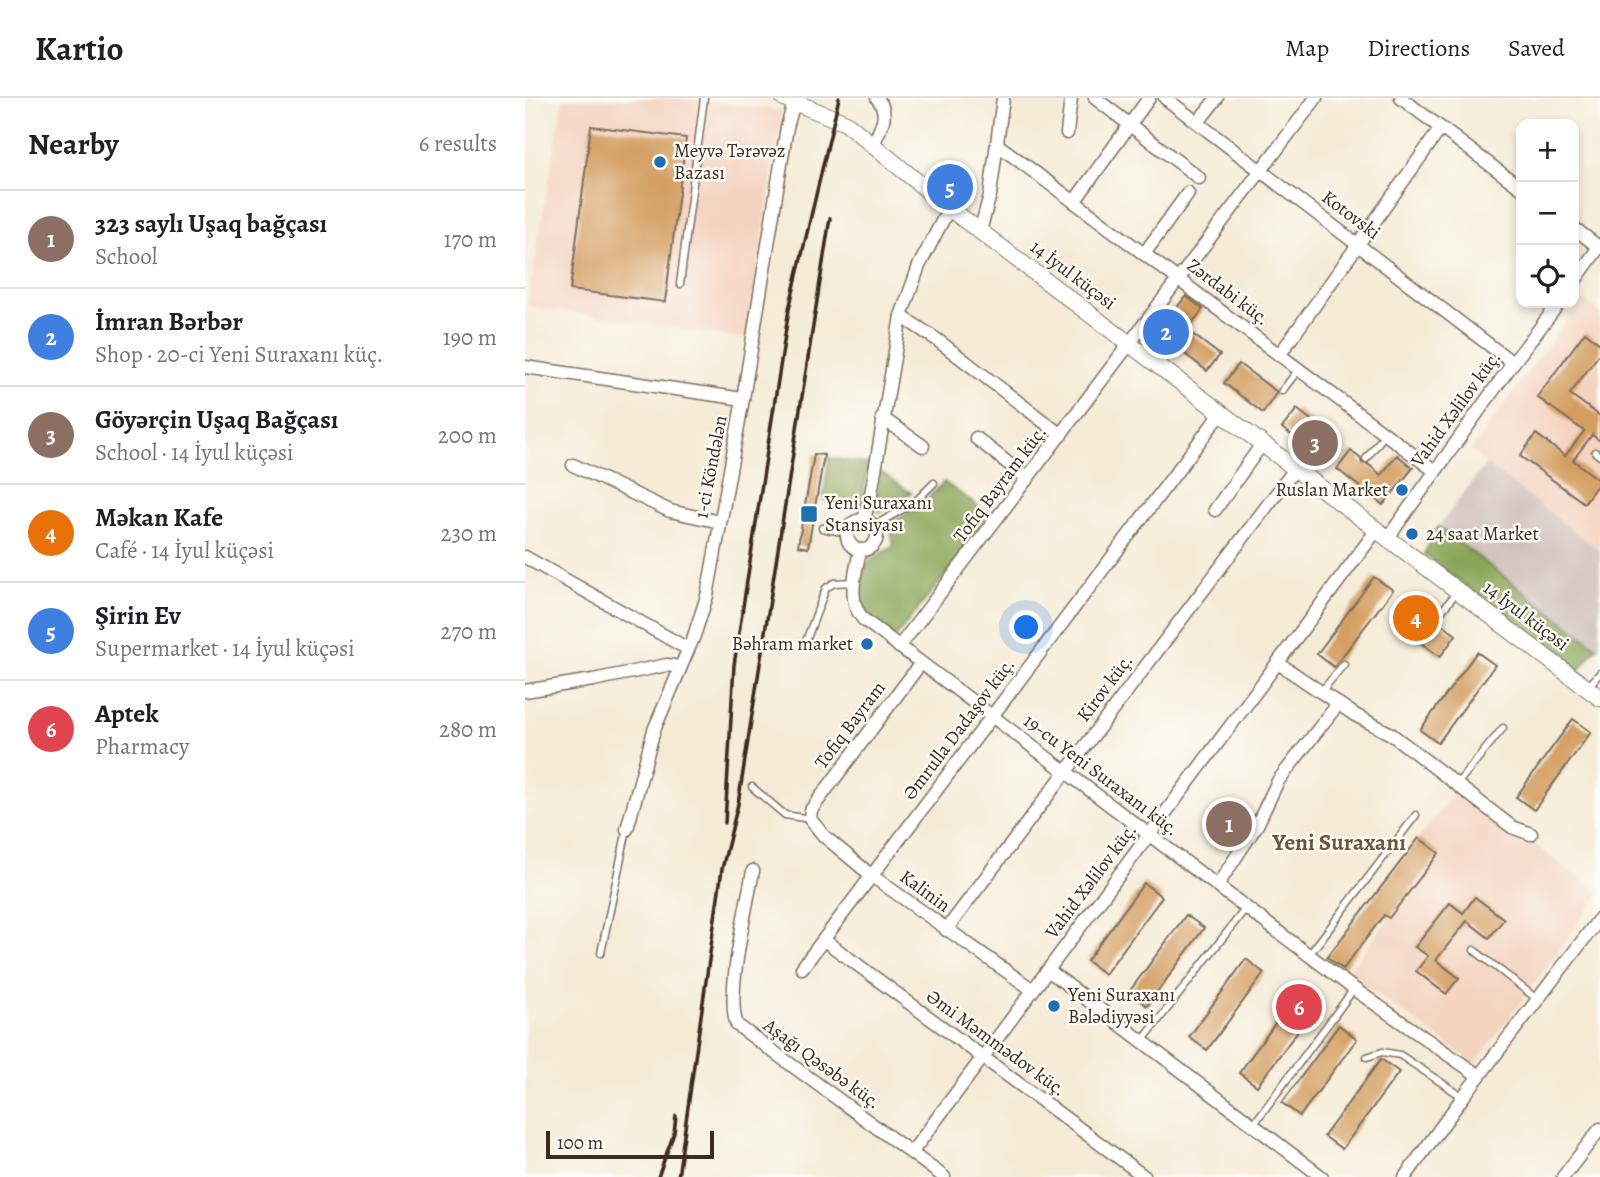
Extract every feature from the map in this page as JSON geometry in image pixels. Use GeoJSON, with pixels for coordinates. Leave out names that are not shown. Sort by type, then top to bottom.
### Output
{"type":"FeatureCollection","features":[{"type":"Feature","properties":{"kind":"street"},"geometry":{"type":"LineString","coordinates":[[872,147],[885,114],[877,98]]}},
{"type":"Feature","properties":{"kind":"street"},"geometry":{"type":"LineString","coordinates":[[980,231],[990,195],[1003,98]]}},
{"type":"Feature","properties":{"kind":"street"},"geometry":{"type":"LineString","coordinates":[[1067,132],[1071,98]]}},
{"type":"Feature","properties":{"kind":"street"},"geometry":{"type":"LineString","coordinates":[[1095,98],[1199,178]]}},
{"type":"Feature","properties":{"kind":"street"},"geometry":{"type":"LineString","coordinates":[[1074,202],[1149,98]]}},
{"type":"Feature","properties":{"kind":"street","name":"Kotovski"},"geometry":{"type":"LineString","coordinates":[[1165,98],[1513,363]]}},
{"type":"Feature","properties":{"kind":"street"},"geometry":{"type":"LineString","coordinates":[[1198,122],[1217,98]]}},
{"type":"Feature","properties":{"kind":"street","name":"Tofiq Bayram küç."},"geometry":{"type":"LineString","coordinates":[[899,647],[1316,98]]}},
{"type":"Feature","properties":{"kind":"street"},"geometry":{"type":"LineString","coordinates":[[1401,98],[1516,184]]}},
{"type":"Feature","properties":{"kind":"street","name":"14 İyul küçəsi"},"geometry":{"type":"LineString","coordinates":[[789,100],[842,121],[980,231],[1594,693]]}},
{"type":"Feature","properties":{"kind":"street","name":"1-ci Köndələn"},"geometry":{"type":"LineString","coordinates":[[627,829],[654,730],[708,596],[743,399],[787,127],[789,100]]}},
{"type":"Feature","properties":{"kind":"street"},"geometry":{"type":"LineString","coordinates":[[1280,354],[1441,128]]}},
{"type":"Feature","properties":{"kind":"street","name":"Zərdabi küç."},"geometry":{"type":"LineString","coordinates":[[997,145],[1435,471]]}},
{"type":"Feature","properties":{"kind":"street"},"geometry":{"type":"LineString","coordinates":[[1144,254],[1188,193]]}},
{"type":"Feature","properties":{"kind":"street"},"geometry":{"type":"LineString","coordinates":[[869,522],[882,418],[901,316],[919,266],[950,208]]}},
{"type":"Feature","properties":{"kind":"street"},"geometry":{"type":"LineString","coordinates":[[1579,232],[1600,247],[1579,275]]}},
{"type":"Feature","properties":{"kind":"street","name":"Vahid Xəlilov küç."},"geometry":{"type":"LineString","coordinates":[[912,1152],[1278,663],[1435,471],[1555,308]]}},
{"type":"Feature","properties":{"kind":"street"},"geometry":{"type":"LineString","coordinates":[[901,316],[936,339],[1061,435]]}},
{"type":"Feature","properties":{"kind":"street"},"geometry":{"type":"LineString","coordinates":[[525,367],[743,399]]}},
{"type":"Feature","properties":{"kind":"street","name":"Əmrulla Dadaşov küç."},"geometry":{"type":"LineString","coordinates":[[802,968],[1221,413]]}},
{"type":"Feature","properties":{"kind":"street"},"geometry":{"type":"LineString","coordinates":[[882,418],[923,446]]}},
{"type":"Feature","properties":{"kind":"street"},"geometry":{"type":"LineString","coordinates":[[976,438],[1028,479]]}},
{"type":"Feature","properties":{"kind":"street"},"geometry":{"type":"LineString","coordinates":[[1215,510],[1262,444]]}},
{"type":"Feature","properties":{"kind":"street"},"geometry":{"type":"LineString","coordinates":[[573,465],[670,511],[720,522]]}},
{"type":"Feature","properties":{"kind":"street","name":"Kirov küç."},"geometry":{"type":"LineString","coordinates":[[946,930],[1295,469]]}},
{"type":"Feature","properties":{"kind":"street"},"geometry":{"type":"LineString","coordinates":[[853,522],[869,522],[877,530],[876,542],[866,550],[860,550],[850,544],[847,533],[853,522]]}},
{"type":"Feature","properties":{"kind":"street","name":"19-cu Yeni Suraxanı küç."},"geometry":{"type":"LineString","coordinates":[[860,550],[853,599],[858,613],[899,647],[1354,989],[1479,1076]]}},
{"type":"Feature","properties":{"kind":"street"},"geometry":{"type":"LineString","coordinates":[[525,557],[688,649]]}},
{"type":"Feature","properties":{"kind":"street","name":"Tofiq Bayram"},"geometry":{"type":"LineString","coordinates":[[810,814],[921,663]]}},
{"type":"Feature","properties":{"kind":"street"},"geometry":{"type":"LineString","coordinates":[[1278,663],[1338,704],[1391,734],[1512,828],[1531,834]]}},
{"type":"Feature","properties":{"kind":"street"},"geometry":{"type":"LineString","coordinates":[[525,691],[667,665],[679,667]]}},
{"type":"Feature","properties":{"kind":"street"},"geometry":{"type":"LineString","coordinates":[[1217,886],[1257,825],[1278,781],[1338,704]]}},
{"type":"Feature","properties":{"kind":"street","name":"Kalinin"},"geometry":{"type":"LineString","coordinates":[[810,814],[824,836],[872,876],[1033,990]]}},
{"type":"Feature","properties":{"kind":"street","name":"Aşağı Qəsəbə küç."},"geometry":{"type":"LineString","coordinates":[[753,871],[738,951],[733,1015],[737,1025],[944,1177]]}},
{"type":"Feature","properties":{"kind":"street"},"geometry":{"type":"LineString","coordinates":[[1405,1177],[1600,918]]}},
{"type":"Feature","properties":{"kind":"street","name":"Əmi Məmmədov küç."},"geometry":{"type":"LineString","coordinates":[[824,940],[1145,1177]]}},
{"type":"Feature","properties":{"kind":"street"},"geometry":{"type":"LineString","coordinates":[[1048,970],[1322,1177]]}},
{"type":"Feature","properties":{"kind":"street"},"geometry":{"type":"LineString","coordinates":[[1563,1177],[1600,1129]]}},
{"type":"Feature","properties":{"kind":"lane"},"geometry":{"type":"LineString","coordinates":[[680,284],[704,98]]}},
{"type":"Feature","properties":{"kind":"lane"},"geometry":{"type":"LineString","coordinates":[[1282,391],[1299,369]]}},
{"type":"Feature","properties":{"kind":"lane"},"geometry":{"type":"LineString","coordinates":[[1366,459],[1385,433]]}},
{"type":"Feature","properties":{"kind":"lane"},"geometry":{"type":"LineString","coordinates":[[869,522],[914,503],[935,483]]}},
{"type":"Feature","properties":{"kind":"lane"},"geometry":{"type":"LineString","coordinates":[[822,528],[847,533]]}},
{"type":"Feature","properties":{"kind":"lane"},"geometry":{"type":"LineString","coordinates":[[806,641],[826,588],[834,583],[854,582]]}},
{"type":"Feature","properties":{"kind":"lane"},"geometry":{"type":"LineString","coordinates":[[1438,616],[1458,592]]}},
{"type":"Feature","properties":{"kind":"lane"},"geometry":{"type":"LineString","coordinates":[[1321,692],[1344,664]]}},
{"type":"Feature","properties":{"kind":"lane"},"geometry":{"type":"LineString","coordinates":[[1594,693],[1600,673]]}},
{"type":"Feature","properties":{"kind":"lane"},"geometry":{"type":"LineString","coordinates":[[1456,785],[1503,728]]}},
{"type":"Feature","properties":{"kind":"lane"},"geometry":{"type":"LineString","coordinates":[[752,787],[785,815],[810,814]]}},
{"type":"Feature","properties":{"kind":"lane"},"geometry":{"type":"LineString","coordinates":[[1309,955],[1416,815]]}},
{"type":"Feature","properties":{"kind":"lane"},"geometry":{"type":"LineString","coordinates":[[601,953],[627,829]]}},
{"type":"Feature","properties":{"kind":"lane"},"geometry":{"type":"LineString","coordinates":[[1143,1040],[1246,908]]}},
{"type":"Feature","properties":{"kind":"lane"},"geometry":{"type":"LineString","coordinates":[[1474,950],[1537,999]]}},
{"type":"Feature","properties":{"kind":"lane"},"geometry":{"type":"LineString","coordinates":[[1253,1125],[1354,989]]}},
{"type":"Feature","properties":{"kind":"lane"},"geometry":{"type":"LineString","coordinates":[[1367,1056],[1382,1052],[1400,1055],[1463,1097]]}},
{"type":"Feature","properties":{"kind":"shaded area"},"geometry":{"type":"Polygon","coordinates":[[[563,98],[680,98],[782,111],[747,339],[527,306],[563,98]]]}},
{"type":"Feature","properties":{"kind":"shaded area"},"geometry":{"type":"Polygon","coordinates":[[[1582,299],[1600,312],[1600,551],[1471,450],[1575,308],[1579,308],[1582,299]]]}},
{"type":"Feature","properties":{"kind":"shaded area"},"geometry":{"type":"Polygon","coordinates":[[[1486,464],[1600,551],[1600,650],[1438,527],[1486,464]]]}},
{"type":"Feature","properties":{"kind":"shaded area"},"geometry":{"type":"Polygon","coordinates":[[[1455,791],[1517,840],[1529,840],[1600,894],[1475,1064],[1347,973],[1438,854],[1419,838],[1455,791]]]}},
{"type":"Feature","properties":{"kind":"green space"},"geometry":{"type":"Polygon","coordinates":[[[829,458],[868,464],[862,505],[823,500],[829,458]]]}},
{"type":"Feature","properties":{"kind":"green space"},"geometry":{"type":"Polygon","coordinates":[[[881,472],[911,493],[880,512],[875,508],[881,472]]]}},
{"type":"Feature","properties":{"kind":"green space"},"geometry":{"type":"Polygon","coordinates":[[[944,482],[992,516],[895,638],[862,610],[857,595],[861,577],[870,560],[894,546],[889,522],[917,510],[944,482]]]}},
{"type":"Feature","properties":{"kind":"green space"},"geometry":{"type":"Polygon","coordinates":[[[1438,527],[1597,647],[1579,671],[1424,554],[1438,527]]]}},
{"type":"Feature","properties":{"kind":"building"},"geometry":{"type":"Polygon","coordinates":[[[591,126],[686,138],[665,302],[570,290],[591,126]]]}},
{"type":"Feature","properties":{"kind":"building"},"geometry":{"type":"Polygon","coordinates":[[[1186,296],[1203,309],[1187,330],[1220,355],[1207,371],[1157,332],[1186,296]]]}},
{"type":"Feature","properties":{"kind":"building"},"geometry":{"type":"Polygon","coordinates":[[[1585,332],[1600,344],[1600,353],[1570,394],[1600,416],[1600,441],[1592,435],[1573,460],[1600,481],[1584,503],[1520,456],[1536,434],[1565,456],[1584,431],[1537,397],[1585,332]]]}},
{"type":"Feature","properties":{"kind":"building"},"geometry":{"type":"Polygon","coordinates":[[[1239,364],[1277,392],[1263,413],[1224,383],[1239,364]]]}},
{"type":"Feature","properties":{"kind":"building"},"geometry":{"type":"Polygon","coordinates":[[[1297,409],[1336,439],[1322,457],[1282,428],[1297,409]]]}},
{"type":"Feature","properties":{"kind":"building"},"geometry":{"type":"Polygon","coordinates":[[[1351,451],[1362,463],[1368,464],[1381,475],[1397,455],[1413,468],[1383,505],[1337,469],[1351,451]]]}},
{"type":"Feature","properties":{"kind":"building"},"geometry":{"type":"Polygon","coordinates":[[[814,454],[824,455],[808,548],[798,546],[814,454]]]}},
{"type":"Feature","properties":{"kind":"building"},"geometry":{"type":"Polygon","coordinates":[[[1374,577],[1393,590],[1334,667],[1317,654],[1374,577]]]}},
{"type":"Feature","properties":{"kind":"building"},"geometry":{"type":"Polygon","coordinates":[[[1417,605],[1456,635],[1440,657],[1400,627],[1417,605]]]}},
{"type":"Feature","properties":{"kind":"building"},"geometry":{"type":"Polygon","coordinates":[[[1477,652],[1495,665],[1438,743],[1420,730],[1477,652]]]}},
{"type":"Feature","properties":{"kind":"building"},"geometry":{"type":"Polygon","coordinates":[[[1573,719],[1591,732],[1534,810],[1516,797],[1573,719]]]}},
{"type":"Feature","properties":{"kind":"building"},"geometry":{"type":"Polygon","coordinates":[[[1419,838],[1439,853],[1389,918],[1384,915],[1343,969],[1327,957],[1419,838]]]}},
{"type":"Feature","properties":{"kind":"building"},"geometry":{"type":"Polygon","coordinates":[[[1144,883],[1162,897],[1105,974],[1087,961],[1144,883]]]}},
{"type":"Feature","properties":{"kind":"building"},"geometry":{"type":"Polygon","coordinates":[[[1475,897],[1504,919],[1489,938],[1467,921],[1436,960],[1459,978],[1446,994],[1416,971],[1428,956],[1415,947],[1450,903],[1463,913],[1475,897]]]}},
{"type":"Feature","properties":{"kind":"building"},"geometry":{"type":"Polygon","coordinates":[[[1186,915],[1204,928],[1147,1006],[1129,992],[1186,915]]]}},
{"type":"Feature","properties":{"kind":"building"},"geometry":{"type":"Polygon","coordinates":[[[1246,959],[1264,973],[1207,1050],[1189,1037],[1246,959]]]}},
{"type":"Feature","properties":{"kind":"building"},"geometry":{"type":"Polygon","coordinates":[[[1296,995],[1314,1009],[1257,1086],[1239,1073],[1296,995]]]}},
{"type":"Feature","properties":{"kind":"building"},"geometry":{"type":"Polygon","coordinates":[[[1339,1025],[1357,1039],[1300,1116],[1282,1103],[1339,1025]]]}},
{"type":"Feature","properties":{"kind":"building"},"geometry":{"type":"Polygon","coordinates":[[[1381,1059],[1399,1072],[1342,1149],[1324,1136],[1381,1059]]]}},
{"type":"Feature","properties":{"kind":"railway"},"geometry":{"type":"LineString","coordinates":[[725,823],[734,665],[789,309],[839,98]]}},
{"type":"Feature","properties":{"kind":"railway"},"geometry":{"type":"LineString","coordinates":[[678,1177],[722,869],[738,804],[830,218]]}},
{"type":"Feature","properties":{"kind":"railway"},"geometry":{"type":"LineString","coordinates":[[658,1177],[674,1133],[676,1116]]}},
{"type":"Feature","properties":{"kind":"place","name":"Meyvə Tərəvəz Bazası"},"geometry":{"type":"Point","coordinates":[660,162]}},
{"type":"Feature","properties":{"kind":"place","name":"Şirin Ev"},"geometry":{"type":"Point","coordinates":[950,187]}},
{"type":"Feature","properties":{"kind":"place","name":"İmran Bərbər"},"geometry":{"type":"Point","coordinates":[1166,332]}},
{"type":"Feature","properties":{"kind":"place","name":"Göyərçin Uşaq Bağçası"},"geometry":{"type":"Point","coordinates":[1315,443]}},
{"type":"Feature","properties":{"kind":"place","name":"Ruslan Market"},"geometry":{"type":"Point","coordinates":[1402,490]}},
{"type":"Feature","properties":{"kind":"place","name":"Yeni Suraxanı Stansiyası"},"geometry":{"type":"Point","coordinates":[809,514]}},
{"type":"Feature","properties":{"kind":"place","name":"24 saat Market"},"geometry":{"type":"Point","coordinates":[1412,534]}},
{"type":"Feature","properties":{"kind":"place","name":"Məkan Kafe"},"geometry":{"type":"Point","coordinates":[1416,618]}},
{"type":"Feature","properties":{"kind":"place","name":"Bәhram market"},"geometry":{"type":"Point","coordinates":[867,644]}},
{"type":"Feature","properties":{"kind":"place","name":"323 saylı Uşaq bağçası"},"geometry":{"type":"Point","coordinates":[1229,824]}},
{"type":"Feature","properties":{"kind":"place","name":"Yeni Suraxanı Bələdiyyəsi"},"geometry":{"type":"Point","coordinates":[1054,1006]}},
{"type":"Feature","properties":{"kind":"place","name":"Aptek"},"geometry":{"type":"Point","coordinates":[1299,1007]}},
{"type":"Feature","properties":{"kind":"district","name":"Yeni Suraxanı"},"geometry":{"type":"Point","coordinates":[1339,842]}}]}
